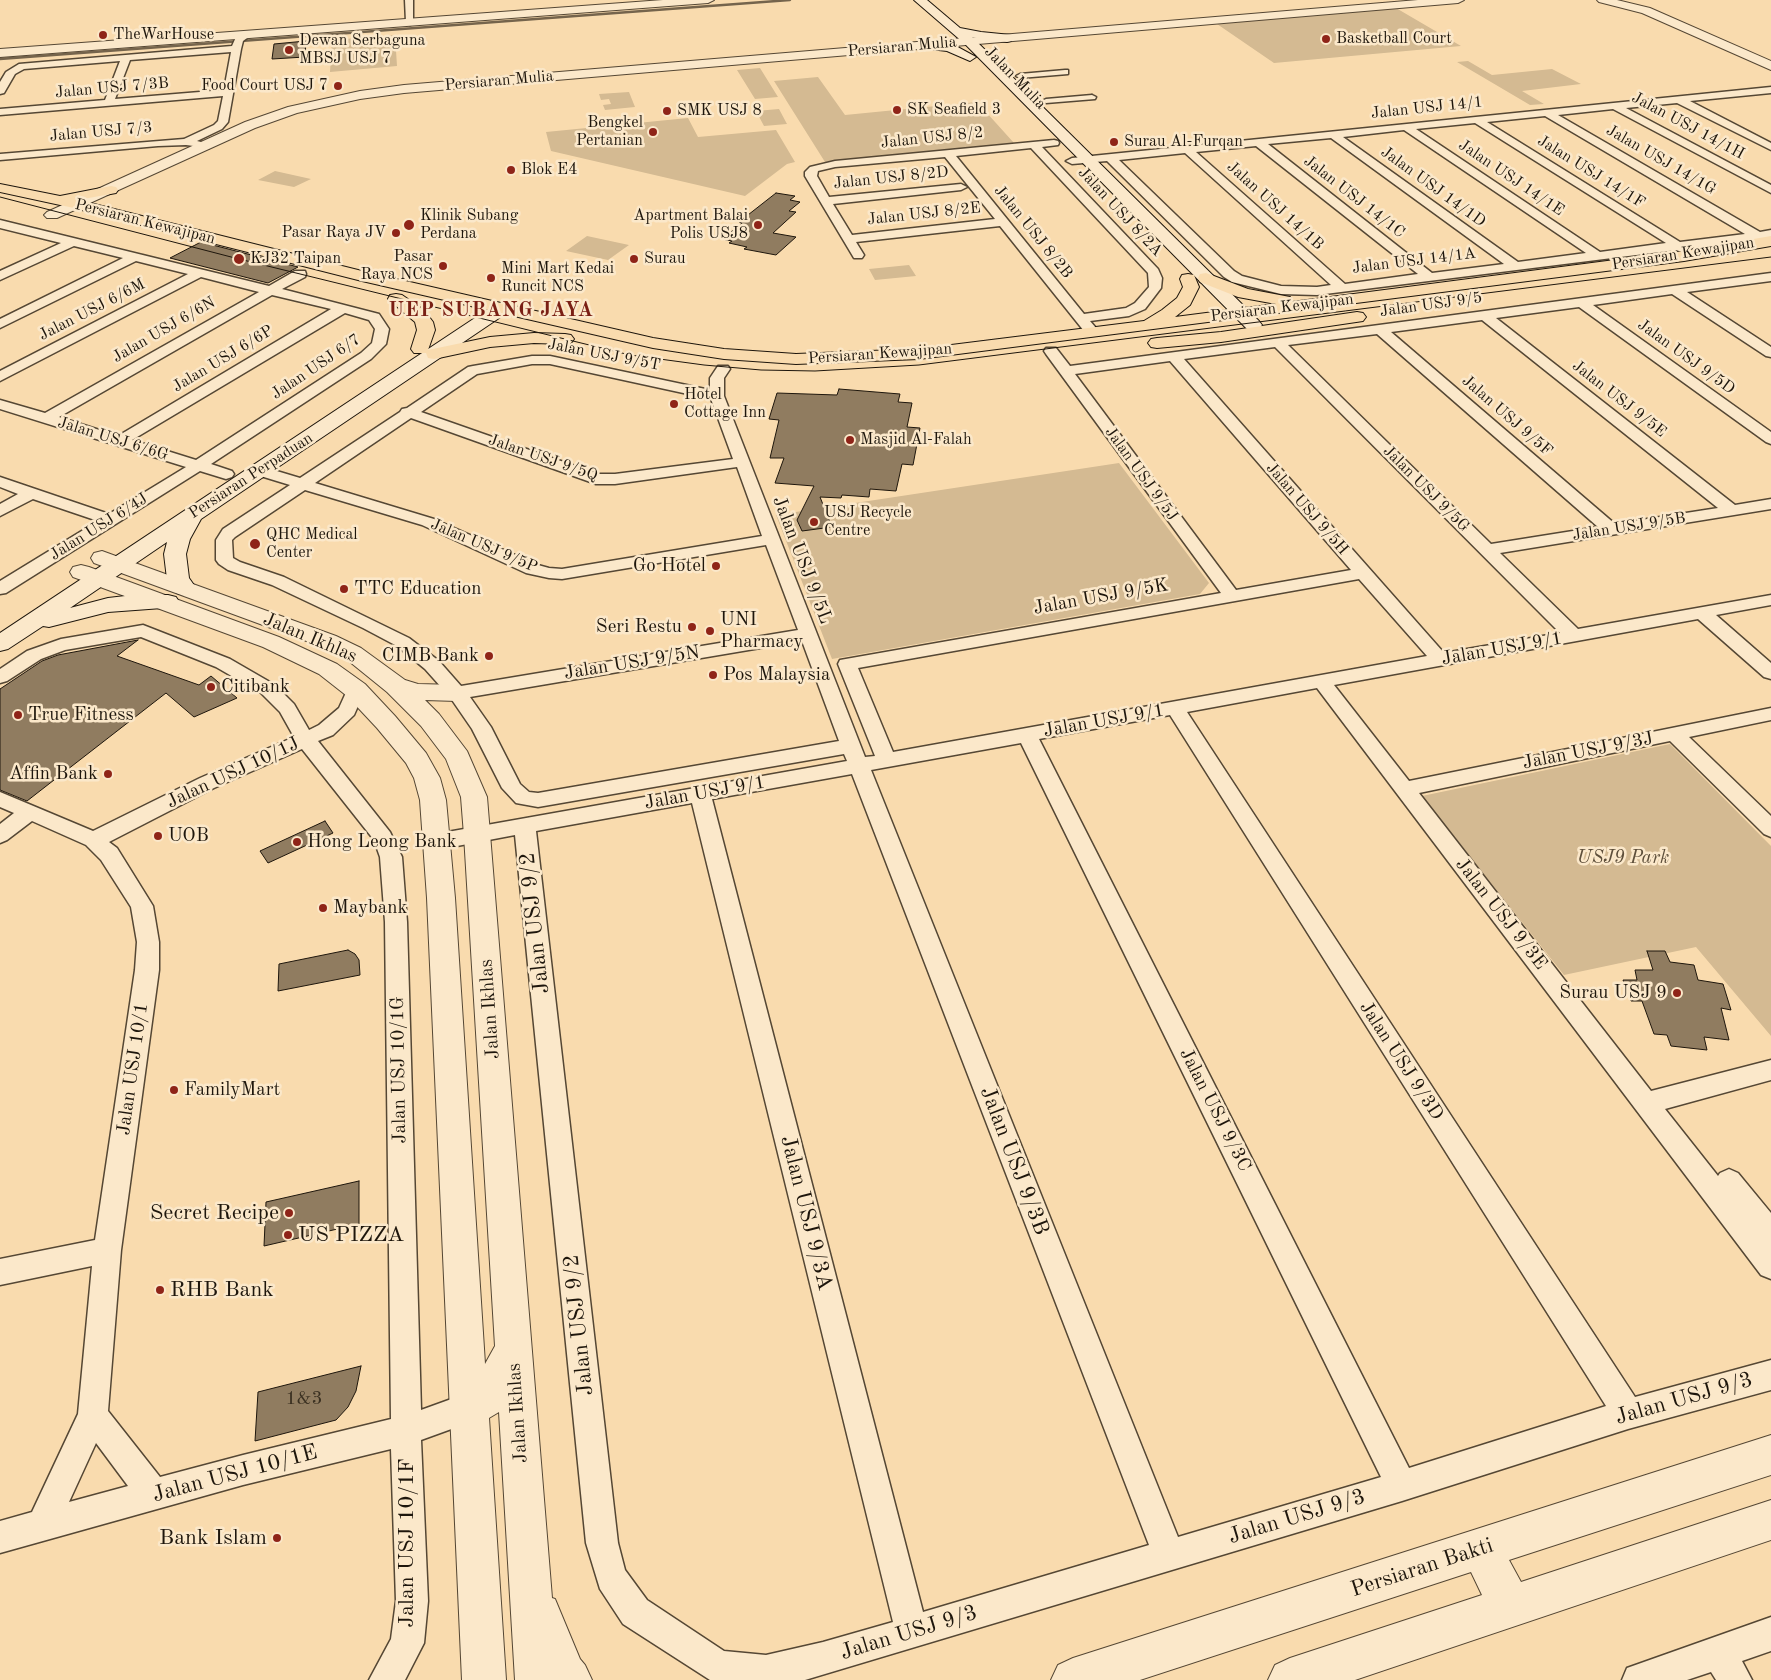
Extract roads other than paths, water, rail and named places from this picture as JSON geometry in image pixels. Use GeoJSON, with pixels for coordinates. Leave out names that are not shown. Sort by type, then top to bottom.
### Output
{"type":"FeatureCollection","features":[{"type":"Feature","properties":{"kind":"main road","name":"Persiaran Kewajipan"},"geometry":{"type":"LineString","coordinates":[[0,188],[52,207],[396,299],[487,312],[653,343],[724,354],[796,359],[919,354],[1146,326],[1239,321],[1428,304],[1712,268]]}},
{"type":"Feature","properties":{"kind":"main road"},"geometry":{"type":"LineString","coordinates":[[52,207],[81,196],[111,190]]}},
{"type":"Feature","properties":{"kind":"main road"},"geometry":{"type":"LineString","coordinates":[[92,209],[95,201],[111,190]]}},
{"type":"Feature","properties":{"kind":"main road","name":"Persiaran Kewajipan"},"geometry":{"type":"LineString","coordinates":[[0,203],[52,207]]}},
{"type":"Feature","properties":{"kind":"main road","name":"Persiaran Kewajipan"},"geometry":{"type":"LineString","coordinates":[[74,204],[487,312],[565,339],[632,356],[669,363],[787,374],[882,371],[1075,348],[1239,321],[1320,304],[1681,251],[1744,246],[1768,239]]}},
{"type":"Feature","properties":{"kind":"main road"},"geometry":{"type":"LineString","coordinates":[[1206,278],[1244,293],[1282,301],[1320,304]]}},
{"type":"Feature","properties":{"kind":"main road"},"geometry":{"type":"LineString","coordinates":[[1146,326],[1168,314],[1184,301],[1191,287],[1188,279]]}},
{"type":"Feature","properties":{"kind":"main road"},"geometry":{"type":"LineString","coordinates":[[396,299],[418,314],[424,322],[427,351],[534,338],[565,339]]}},
{"type":"Feature","properties":{"kind":"main road","name":"Persiaran Kewajipan"},"geometry":{"type":"LineString","coordinates":[[1075,348],[1138,344],[1297,326],[1428,304]]}},
{"type":"Feature","properties":{"kind":"street"},"geometry":{"type":"LineString","coordinates":[[409,0],[410,21]]}},
{"type":"Feature","properties":{"kind":"street"},"geometry":{"type":"LineString","coordinates":[[0,53],[662,0]]}},
{"type":"Feature","properties":{"kind":"street"},"geometry":{"type":"LineString","coordinates":[[0,49],[708,0]]}},
{"type":"Feature","properties":{"kind":"street","name":"Persiaran Mulia"},"geometry":{"type":"LineString","coordinates":[[52,207],[74,204],[111,190],[230,133],[271,116],[317,104],[381,92],[924,45],[956,36],[1004,38],[1458,0]]}},
{"type":"Feature","properties":{"kind":"street"},"geometry":{"type":"LineString","coordinates":[[1604,0],[1646,10],[1771,66]]}},
{"type":"Feature","properties":{"kind":"street"},"geometry":{"type":"LineString","coordinates":[[915,2],[956,36],[1004,38]]}},
{"type":"Feature","properties":{"kind":"street"},"geometry":{"type":"LineString","coordinates":[[0,91],[10,72],[22,66],[126,58],[238,45],[249,35],[264,33]]}},
{"type":"Feature","properties":{"kind":"street"},"geometry":{"type":"LineString","coordinates":[[186,142],[218,127],[223,122],[227,93],[238,45],[237,37],[226,36]]}},
{"type":"Feature","properties":{"kind":"street","name":"Persiaran Mulia"},"geometry":{"type":"LineString","coordinates":[[956,36],[1079,160],[1188,279],[1239,321]]}},
{"type":"Feature","properties":{"kind":"street"},"geometry":{"type":"LineString","coordinates":[[924,45],[950,48],[976,55],[990,44],[1004,38]]}},
{"type":"Feature","properties":{"kind":"street","name":"Jalan Mulia"},"geometry":{"type":"LineString","coordinates":[[976,55],[1054,142]]}},
{"type":"Feature","properties":{"kind":"street"},"geometry":{"type":"LineString","coordinates":[[110,103],[126,58]]}},
{"type":"Feature","properties":{"kind":"street"},"geometry":{"type":"LineString","coordinates":[[1020,76],[1065,72]]}},
{"type":"Feature","properties":{"kind":"street","name":"Jalan USJ 14/1"},"geometry":{"type":"LineString","coordinates":[[1079,160],[1771,90]]}},
{"type":"Feature","properties":{"kind":"street","name":"Jalan USJ 7/3B"},"geometry":{"type":"LineString","coordinates":[[0,112],[227,93]]}},
{"type":"Feature","properties":{"kind":"street"},"geometry":{"type":"LineString","coordinates":[[1046,101],[1092,97]]}},
{"type":"Feature","properties":{"kind":"street"},"geometry":{"type":"LineString","coordinates":[[1678,99],[1752,137],[1770,143]]}},
{"type":"Feature","properties":{"kind":"street","name":"Jalan USJ 14/1H"},"geometry":{"type":"LineString","coordinates":[[1616,106],[1771,190]]}},
{"type":"Feature","properties":{"kind":"street","name":"Jalan USJ 14/1G"},"geometry":{"type":"LineString","coordinates":[[1547,113],[1768,239]]}},
{"type":"Feature","properties":{"kind":"street","name":"Jalan USJ 14/1F"},"geometry":{"type":"LineString","coordinates":[[1477,120],[1681,251]]}},
{"type":"Feature","properties":{"kind":"street","name":"Jalan USJ 14/1E"},"geometry":{"type":"LineString","coordinates":[[1406,127],[1598,256]]}},
{"type":"Feature","properties":{"kind":"street","name":"Jalan USJ 14/1D"},"geometry":{"type":"LineString","coordinates":[[1332,134],[1515,266]]}},
{"type":"Feature","properties":{"kind":"street","name":"Jalan USJ 7/3"},"geometry":{"type":"LineString","coordinates":[[0,157],[186,142],[205,146]]}},
{"type":"Feature","properties":{"kind":"street","name":"Persiaran Mulia"},"geometry":{"type":"LineString","coordinates":[[1054,142],[1079,160],[1206,278],[1239,321]]}},
{"type":"Feature","properties":{"kind":"street","name":"Jalan USJ 8/2"},"geometry":{"type":"LineString","coordinates":[[825,201],[811,176],[811,172],[814,169],[836,164],[1054,142]]}},
{"type":"Feature","properties":{"kind":"street","name":"Jalan USJ 14/1C"},"geometry":{"type":"LineString","coordinates":[[1258,142],[1429,277]]}},
{"type":"Feature","properties":{"kind":"street","name":"Jalan USJ 8/2A"},"geometry":{"type":"LineString","coordinates":[[1034,144],[1154,272],[1156,278],[1155,288],[1140,306],[1129,312],[1080,318]]}},
{"type":"Feature","properties":{"kind":"street","name":"Jalan USJ 14/1B"},"geometry":{"type":"LineString","coordinates":[[1186,149],[1342,288]]}},
{"type":"Feature","properties":{"kind":"street","name":"Jalan USJ 8/2B"},"geometry":{"type":"LineString","coordinates":[[948,153],[1092,332]]}},
{"type":"Feature","properties":{"kind":"street","name":"Jalan USJ 14/1A"},"geometry":{"type":"LineString","coordinates":[[1110,157],[1228,274],[1238,279],[1281,290],[1317,291],[1598,256],[1681,251],[1768,239]]}},
{"type":"Feature","properties":{"kind":"street","name":"Jalan USJ 8/2D"},"geometry":{"type":"LineString","coordinates":[[825,201],[961,187]]}},
{"type":"Feature","properties":{"kind":"street"},"geometry":{"type":"LineString","coordinates":[[825,201],[858,255]]}},
{"type":"Feature","properties":{"kind":"street","name":"Jalan USJ 8/2E"},"geometry":{"type":"LineString","coordinates":[[848,239],[1003,222]]}},
{"type":"Feature","properties":{"kind":"street","name":"Jalan USJ 6/7"},"geometry":{"type":"LineString","coordinates":[[2,226],[343,308],[374,317],[379,322],[382,336],[374,350],[199,465]]}},
{"type":"Feature","properties":{"kind":"street"},"geometry":{"type":"LineString","coordinates":[[0,276],[73,242]]}},
{"type":"Feature","properties":{"kind":"street"},"geometry":{"type":"LineString","coordinates":[[0,324],[134,257]]}},
{"type":"Feature","properties":{"kind":"street","name":"Jalan USJ 6/6M"},"geometry":{"type":"LineString","coordinates":[[0,377],[200,273]]}},
{"type":"Feature","properties":{"kind":"street","name":"Jalan USJ 6/6N"},"geometry":{"type":"LineString","coordinates":[[47,418],[300,274]]}},
{"type":"Feature","properties":{"kind":"street","name":"Jalan USJ 9/5"},"geometry":{"type":"LineString","coordinates":[[1066,371],[1770,278]]}},
{"type":"Feature","properties":{"kind":"street"},"geometry":{"type":"LineString","coordinates":[[1675,290],[1771,353]]}},
{"type":"Feature","properties":{"kind":"street","name":"Jalan USJ 9/5D"},"geometry":{"type":"LineString","coordinates":[[1581,302],[1771,439]]}},
{"type":"Feature","properties":{"kind":"street","name":"Jalan USJ 6/6P"},"geometry":{"type":"LineString","coordinates":[[121,440],[343,308]]}},
{"type":"Feature","properties":{"kind":"street","name":"Persiaran Perpaduan"},"geometry":{"type":"LineString","coordinates":[[6,633],[100,568],[226,474],[487,312]]}},
{"type":"Feature","properties":{"kind":"street","name":"Jalan USJ 9/5E"},"geometry":{"type":"LineString","coordinates":[[1484,315],[1732,510]]}},
{"type":"Feature","properties":{"kind":"street","name":"Jalan USJ 9/5F"},"geometry":{"type":"LineString","coordinates":[[1380,329],[1611,530]]}},
{"type":"Feature","properties":{"kind":"street","name":"Jalan USJ 9/5G"},"geometry":{"type":"LineString","coordinates":[[1278,343],[1574,636]]}},
{"type":"Feature","properties":{"kind":"street","name":"Persiaran Perpaduan"},"geometry":{"type":"LineString","coordinates":[[100,568],[192,514],[285,455],[427,351]]}},
{"type":"Feature","properties":{"kind":"street","name":"Jalan USJ 9/5J"},"geometry":{"type":"LineString","coordinates":[[1051,351],[1232,596]]}},
{"type":"Feature","properties":{"kind":"street","name":"Jalan USJ 9/5H"},"geometry":{"type":"LineString","coordinates":[[1174,357],[1440,660]]}},
{"type":"Feature","properties":{"kind":"street","name":"Jalan USJ 9/5T"},"geometry":{"type":"LineString","coordinates":[[457,693],[432,665],[402,642],[322,601],[234,566],[225,560],[224,540],[229,533],[408,412],[474,370],[542,359],[717,396]]}},
{"type":"Feature","properties":{"kind":"street"},"geometry":{"type":"LineString","coordinates":[[717,396],[717,378],[723,369]]}},
{"type":"Feature","properties":{"kind":"street","name":"Jalan USJ 9/5L"},"geometry":{"type":"LineString","coordinates":[[717,396],[855,756]]}},
{"type":"Feature","properties":{"kind":"street","name":"Jalan USJ 6/6G"},"geometry":{"type":"LineString","coordinates":[[0,404],[226,474]]}},
{"type":"Feature","properties":{"kind":"street","name":"Jalan USJ 9/5Q"},"geometry":{"type":"LineString","coordinates":[[408,412],[596,479],[615,479],[742,462]]}},
{"type":"Feature","properties":{"kind":"street"},"geometry":{"type":"LineString","coordinates":[[285,455],[283,465],[285,468],[302,474],[318,474]]}},
{"type":"Feature","properties":{"kind":"street","name":"Jalan USJ 6/4J"},"geometry":{"type":"LineString","coordinates":[[0,590],[199,465]]}},
{"type":"Feature","properties":{"kind":"street","name":"Jalan USJ 9/5P"},"geometry":{"type":"LineString","coordinates":[[260,471],[428,522],[532,569],[549,573],[562,574],[772,539]]}},
{"type":"Feature","properties":{"kind":"street"},"geometry":{"type":"LineString","coordinates":[[0,482],[112,520]]}},
{"type":"Feature","properties":{"kind":"street"},"geometry":{"type":"LineString","coordinates":[[0,511],[31,493]]}},
{"type":"Feature","properties":{"kind":"street","name":"Jalan USJ 9/5B"},"geometry":{"type":"LineString","coordinates":[[1488,550],[1771,504]]}},
{"type":"Feature","properties":{"kind":"street"},"geometry":{"type":"LineString","coordinates":[[6,633],[108,605],[177,595],[178,580],[175,554],[179,539],[192,514]]}},
{"type":"Feature","properties":{"kind":"street","name":"Jalan Ikhlas"},"geometry":{"type":"LineString","coordinates":[[100,568],[177,595],[328,641],[353,654],[396,686],[430,720],[458,757],[474,797],[537,1680]]}},
{"type":"Feature","properties":{"kind":"street","name":"Jalan USJ 9/5K"},"geometry":{"type":"LineString","coordinates":[[887,761],[847,664],[1363,573]]}},
{"type":"Feature","properties":{"kind":"street","name":"Jalan Ikhlas"},"geometry":{"type":"LineString","coordinates":[[177,595],[328,669],[356,690],[386,722],[418,759],[427,778],[433,800],[441,898],[484,1680]]}},
{"type":"Feature","properties":{"kind":"street","name":"Jalan USJ 9/1"},"geometry":{"type":"LineString","coordinates":[[436,842],[700,794],[855,756],[887,761],[1771,600]]}},
{"type":"Feature","properties":{"kind":"street"},"geometry":{"type":"LineString","coordinates":[[1702,613],[1771,673]]}},
{"type":"Feature","properties":{"kind":"street","name":"Jalan USJ 10/1G"},"geometry":{"type":"LineString","coordinates":[[0,677],[34,655],[60,645],[143,631],[229,666],[268,689],[287,708],[305,739],[383,837],[391,857],[396,941],[406,1430]]}},
{"type":"Feature","properties":{"kind":"street","name":"Jalan USJ 9/5N"},"geometry":{"type":"LineString","coordinates":[[457,693],[808,634]]}},
{"type":"Feature","properties":{"kind":"street","name":"Jalan USJ 9/3E"},"geometry":{"type":"LineString","coordinates":[[1322,682],[1771,1266]]}},
{"type":"Feature","properties":{"kind":"street"},"geometry":{"type":"LineString","coordinates":[[396,686],[418,692],[457,693]]}},
{"type":"Feature","properties":{"kind":"street","name":"Jalan USJ 10/1J"},"geometry":{"type":"LineString","coordinates":[[94,840],[207,784],[326,730],[346,711],[356,690]]}},
{"type":"Feature","properties":{"kind":"street"},"geometry":{"type":"LineString","coordinates":[[430,720],[435,708],[445,699],[457,693]]}},
{"type":"Feature","properties":{"kind":"street"},"geometry":{"type":"LineString","coordinates":[[457,693],[481,727],[512,788],[523,798],[538,800],[855,756]]}},
{"type":"Feature","properties":{"kind":"street","name":"Jalan USJ 9/3D"},"geometry":{"type":"LineString","coordinates":[[1175,708],[1628,1414]]}},
{"type":"Feature","properties":{"kind":"street","name":"Jalan USJ 9/3J"},"geometry":{"type":"LineString","coordinates":[[1404,789],[1771,714]]}},
{"type":"Feature","properties":{"kind":"street"},"geometry":{"type":"LineString","coordinates":[[1674,734],[1771,828]]}},
{"type":"Feature","properties":{"kind":"street","name":"Jalan USJ 9/3C"},"geometry":{"type":"LineString","coordinates":[[1027,735],[1402,1486]]}},
{"type":"Feature","properties":{"kind":"street","name":"Jalan USJ 9/3B"},"geometry":{"type":"LineString","coordinates":[[855,756],[1169,1556]]}},
{"type":"Feature","properties":{"kind":"street","name":"Jalan USJ 9/3A"},"geometry":{"type":"LineString","coordinates":[[700,794],[912,1632]]}},
{"type":"Feature","properties":{"kind":"street","name":"Jalan USJ 10/1"},"geometry":{"type":"LineString","coordinates":[[0,799],[94,840],[109,854],[142,906],[148,942],[148,970],[108,1250],[93,1415],[42,1526]]}},
{"type":"Feature","properties":{"kind":"street"},"geometry":{"type":"LineString","coordinates":[[0,835],[30,812]]}},
{"type":"Feature","properties":{"kind":"street","name":"Jalan USJ 9/2"},"geometry":{"type":"LineString","coordinates":[[525,826],[602,1543],[611,1578],[636,1612],[670,1637],[719,1667],[766,1672],[822,1659]]}},
{"type":"Feature","properties":{"kind":"street"},"geometry":{"type":"LineString","coordinates":[[1646,1103],[1771,1070]]}},
{"type":"Feature","properties":{"kind":"street"},"geometry":{"type":"LineString","coordinates":[[1729,1181],[1771,1234]]}},
{"type":"Feature","properties":{"kind":"street"},"geometry":{"type":"LineString","coordinates":[[0,1272],[108,1250]]}},
{"type":"Feature","properties":{"kind":"street"},"geometry":{"type":"LineString","coordinates":[[468,1408],[488,1397],[514,1349]]}},
{"type":"Feature","properties":{"kind":"street","name":"Jalan USJ 9/3"},"geometry":{"type":"LineString","coordinates":[[822,1659],[1402,1486],[1628,1414],[1771,1375]]}},
{"type":"Feature","properties":{"kind":"street","name":"Jalan USJ 10/1E"},"geometry":{"type":"LineString","coordinates":[[0,1537],[243,1470],[406,1430],[468,1408]]}},
{"type":"Feature","properties":{"kind":"street"},"geometry":{"type":"LineString","coordinates":[[93,1415],[154,1495]]}},
{"type":"Feature","properties":{"kind":"street","name":"Jalan USJ 10/1F"},"geometry":{"type":"LineString","coordinates":[[386,1680],[407,1643],[412,1601],[406,1430]]}},
{"type":"Feature","properties":{"kind":"street","name":"Persiaran Bakti"},"geometry":{"type":"LineString","coordinates":[[1073,1680],[1771,1455]]}},
{"type":"Feature","properties":{"kind":"street"},"geometry":{"type":"LineString","coordinates":[[1290,1680],[1771,1520]]}},
{"type":"Feature","properties":{"kind":"street"},"geometry":{"type":"LineString","coordinates":[[1481,1548],[1511,1606]]}},
{"type":"Feature","properties":{"kind":"street"},"geometry":{"type":"LineString","coordinates":[[530,1592],[565,1674],[570,1680]]}},
{"type":"Feature","properties":{"kind":"street"},"geometry":{"type":"LineString","coordinates":[[464,1680],[482,1631]]}},
{"type":"Feature","properties":{"kind":"street"},"geometry":{"type":"LineString","coordinates":[[1639,1680],[1726,1666],[1771,1634]]}},
{"type":"Feature","properties":{"kind":"waterway"},"geometry":{"type":"LineString","coordinates":[[0,59],[790,0]]}},
{"type":"Feature","properties":{"kind":"tram line"},"geometry":{"type":"LineString","coordinates":[[0,197],[235,258],[630,355],[704,365],[761,370],[815,371],[919,365],[1771,257]]}},
{"type":"Feature","properties":{"kind":"place","name":"TheWarHouse"},"geometry":{"type":"Point","coordinates":[103,35]}},
{"type":"Feature","properties":{"kind":"place","name":"Basketball Court"},"geometry":{"type":"Point","coordinates":[1326,39]}},
{"type":"Feature","properties":{"kind":"place","name":"Dewan Serbaguna MBSJ USJ 7"},"geometry":{"type":"Point","coordinates":[289,50]}},
{"type":"Feature","properties":{"kind":"place","name":"Food Court USJ 7"},"geometry":{"type":"Point","coordinates":[338,86]}},
{"type":"Feature","properties":{"kind":"place","name":"SK Seafield 3"},"geometry":{"type":"Point","coordinates":[897,110]}},
{"type":"Feature","properties":{"kind":"place","name":"SMK USJ 8"},"geometry":{"type":"Point","coordinates":[667,111]}},
{"type":"Feature","properties":{"kind":"place","name":"Bengkel Pertanian"},"geometry":{"type":"Point","coordinates":[653,132]}},
{"type":"Feature","properties":{"kind":"place","name":"Surau Al-Furqan"},"geometry":{"type":"Point","coordinates":[1114,142]}},
{"type":"Feature","properties":{"kind":"place","name":"Blok E4"},"geometry":{"type":"Point","coordinates":[511,170]}},
{"type":"Feature","properties":{"kind":"place","name":"Klinik Subang Perdana"},"geometry":{"type":"Point","coordinates":[409,225]}},
{"type":"Feature","properties":{"kind":"place","name":"Apartment Balai Polis USJ8"},"geometry":{"type":"Point","coordinates":[758,225]}},
{"type":"Feature","properties":{"kind":"place","name":"Pasar Raya JV"},"geometry":{"type":"Point","coordinates":[396,233]}},
{"type":"Feature","properties":{"kind":"place","name":"KJ32 Taipan"},"geometry":{"type":"Point","coordinates":[239,259]}},
{"type":"Feature","properties":{"kind":"place","name":"Surau"},"geometry":{"type":"Point","coordinates":[634,259]}},
{"type":"Feature","properties":{"kind":"place","name":"Pasar Raya NCS"},"geometry":{"type":"Point","coordinates":[443,266]}},
{"type":"Feature","properties":{"kind":"place","name":"Mini Mart Kedai Runcit NCS"},"geometry":{"type":"Point","coordinates":[491,278]}},
{"type":"Feature","properties":{"kind":"place","name":"Hotel Cottage Inn"},"geometry":{"type":"Point","coordinates":[674,404]}},
{"type":"Feature","properties":{"kind":"place","name":"Masjid Al-Falah"},"geometry":{"type":"Point","coordinates":[850,440]}},
{"type":"Feature","properties":{"kind":"place","name":"USJ Recycle Centre"},"geometry":{"type":"Point","coordinates":[814,522]}},
{"type":"Feature","properties":{"kind":"place","name":"QHC Medical Center"},"geometry":{"type":"Point","coordinates":[255,544]}},
{"type":"Feature","properties":{"kind":"place","name":"Go Hotel"},"geometry":{"type":"Point","coordinates":[716,566]}},
{"type":"Feature","properties":{"kind":"place","name":"TTC Education"},"geometry":{"type":"Point","coordinates":[344,589]}},
{"type":"Feature","properties":{"kind":"place","name":"Seri Restu"},"geometry":{"type":"Point","coordinates":[692,627]}},
{"type":"Feature","properties":{"kind":"place","name":"UNI Pharmacy"},"geometry":{"type":"Point","coordinates":[710,631]}},
{"type":"Feature","properties":{"kind":"place","name":"CIMB Bank"},"geometry":{"type":"Point","coordinates":[489,656]}},
{"type":"Feature","properties":{"kind":"place","name":"Pos Malaysia"},"geometry":{"type":"Point","coordinates":[713,675]}},
{"type":"Feature","properties":{"kind":"place","name":"Citibank"},"geometry":{"type":"Point","coordinates":[211,687]}},
{"type":"Feature","properties":{"kind":"place","name":"True Fitness"},"geometry":{"type":"Point","coordinates":[18,715]}},
{"type":"Feature","properties":{"kind":"place","name":"Affin Bank"},"geometry":{"type":"Point","coordinates":[108,774]}},
{"type":"Feature","properties":{"kind":"place","name":"UOB"},"geometry":{"type":"Point","coordinates":[158,836]}},
{"type":"Feature","properties":{"kind":"place","name":"Hong Leong Bank"},"geometry":{"type":"Point","coordinates":[297,842]}},
{"type":"Feature","properties":{"kind":"place","name":"Maybank"},"geometry":{"type":"Point","coordinates":[323,908]}},
{"type":"Feature","properties":{"kind":"place","name":"Surau USJ 9"},"geometry":{"type":"Point","coordinates":[1677,993]}},
{"type":"Feature","properties":{"kind":"place","name":"FamilyMart"},"geometry":{"type":"Point","coordinates":[174,1090]}},
{"type":"Feature","properties":{"kind":"place","name":"Secret Recipe"},"geometry":{"type":"Point","coordinates":[289,1213]}},
{"type":"Feature","properties":{"kind":"place","name":"US PIZZA"},"geometry":{"type":"Point","coordinates":[288,1235]}},
{"type":"Feature","properties":{"kind":"place","name":"RHB Bank"},"geometry":{"type":"Point","coordinates":[160,1290]}},
{"type":"Feature","properties":{"kind":"place","name":"Bank Islam"},"geometry":{"type":"Point","coordinates":[277,1538]}},
{"type":"Feature","properties":{"kind":"district","name":"UEP SUBANG JAYA"},"geometry":{"type":"Point","coordinates":[491,311]}},
{"type":"Feature","properties":{"kind":"park label","name":"USJ9 Park"},"geometry":{"type":"Point","coordinates":[1623,858]}}]}
